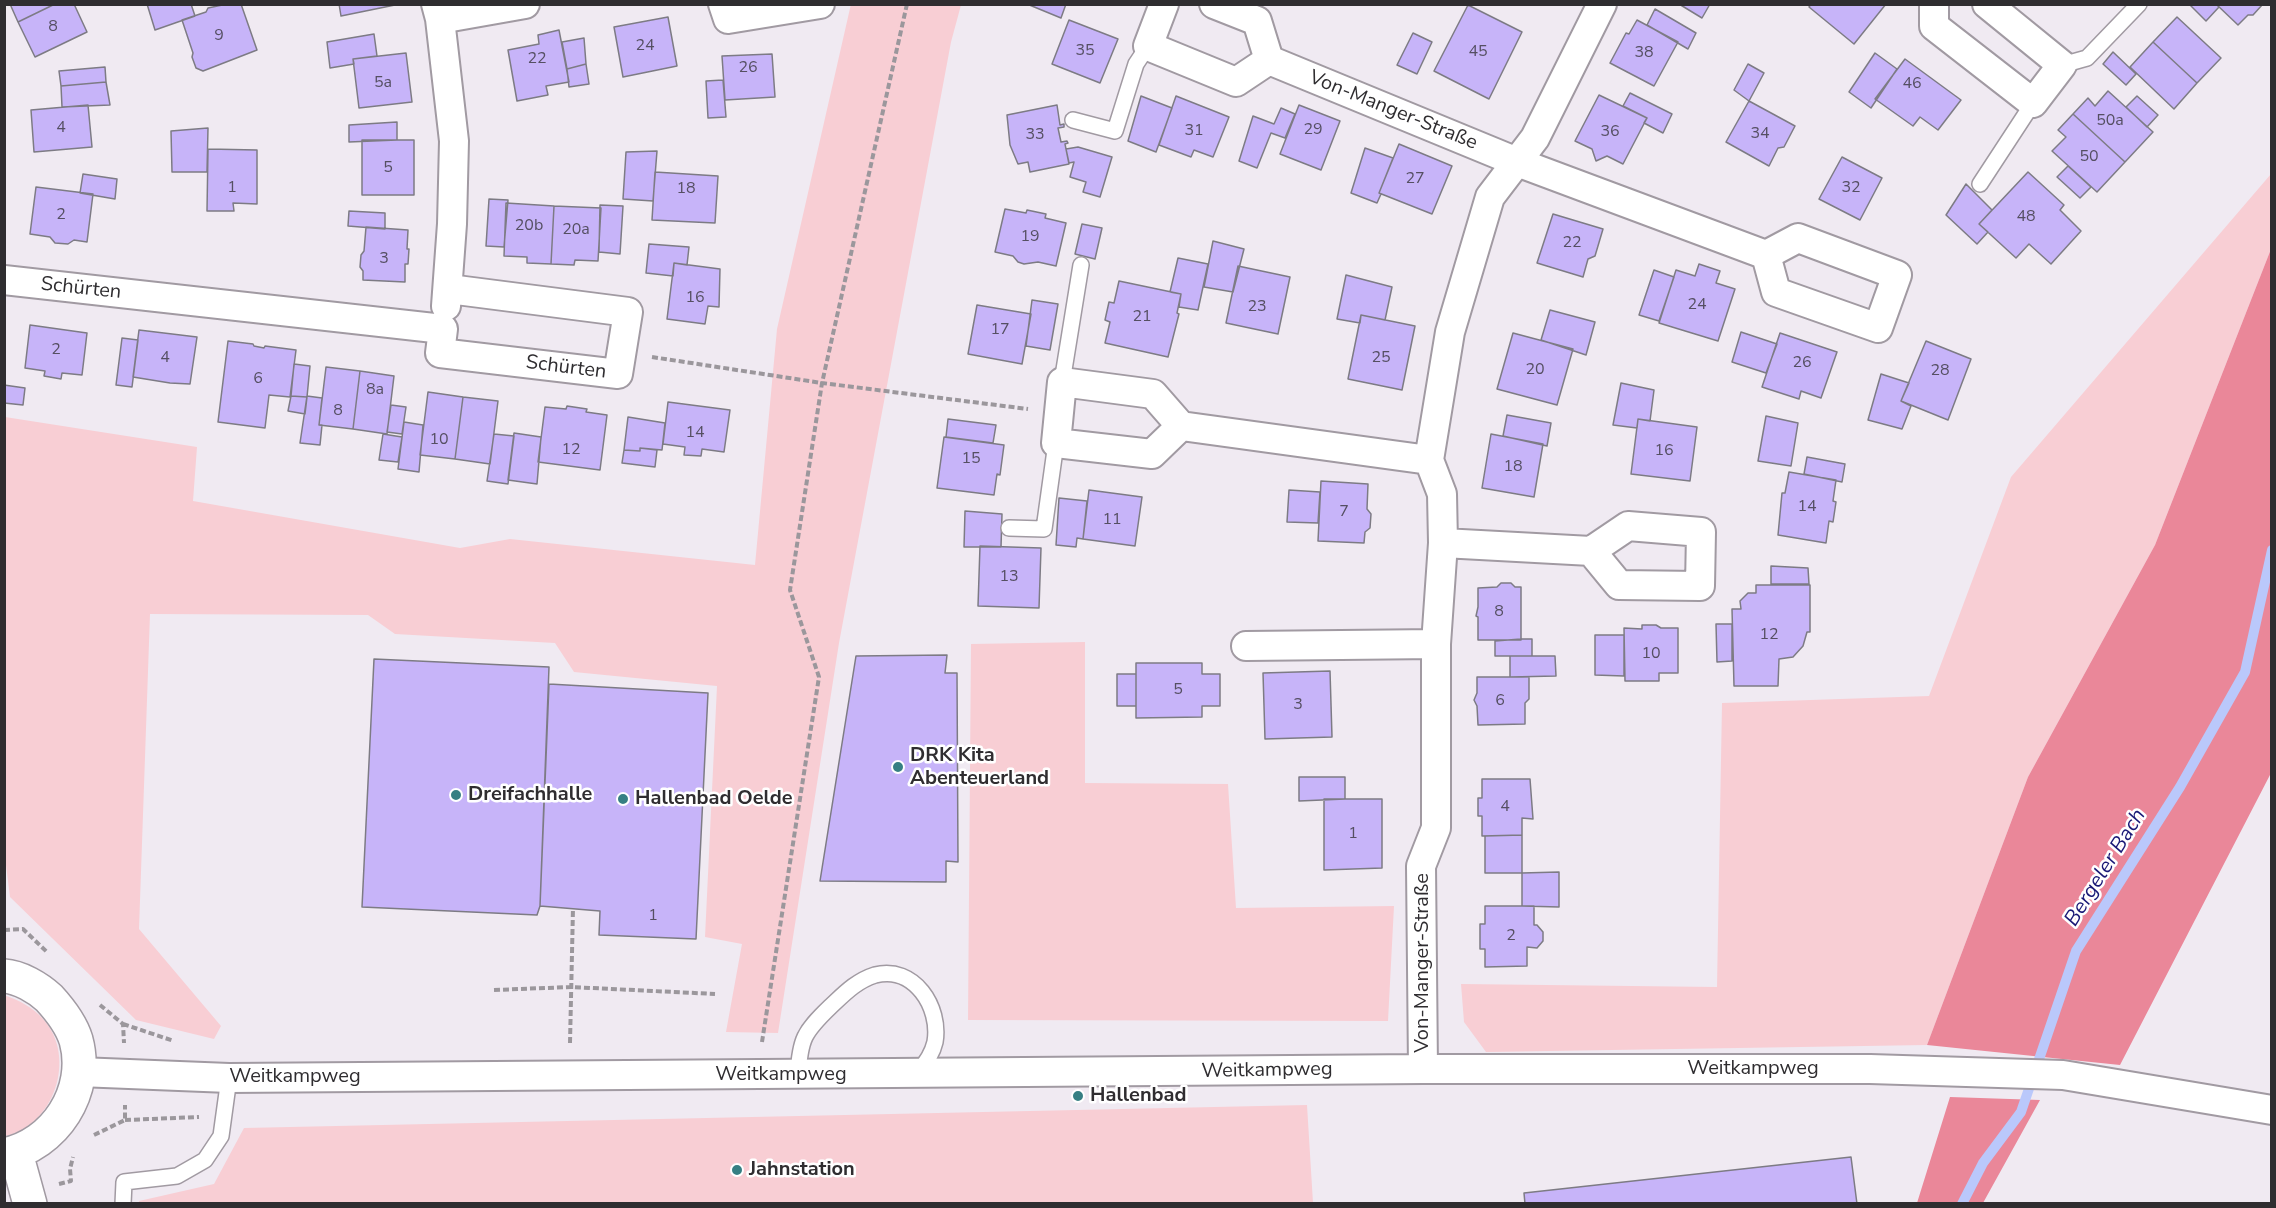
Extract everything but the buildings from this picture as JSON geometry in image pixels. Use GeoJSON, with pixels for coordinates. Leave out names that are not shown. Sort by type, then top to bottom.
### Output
{"type":"FeatureCollection","features":[{"type":"Feature","properties":{"kind":"street","name":"Schürten"},"geometry":{"type":"LineString","coordinates":[[449,289],[628,312],[618,374],[440,353],[449,289],[454,141],[438,12],[525,4]]}},
{"type":"Feature","properties":{"kind":"street"},"geometry":{"type":"LineString","coordinates":[[723,4],[728,19],[820,4]]}},
{"type":"Feature","properties":{"kind":"street"},"geometry":{"type":"LineString","coordinates":[[1164,4],[1148,46],[1236,82],[1269,60],[1257,21],[1214,4]]}},
{"type":"Feature","properties":{"kind":"street"},"geometry":{"type":"LineString","coordinates":[[1181,426],[1152,454],[1056,443],[1062,382],[1153,394],[1181,426],[1428,460],[1450,332],[1490,197],[1535,138],[1602,4]]}},
{"type":"Feature","properties":{"kind":"street"},"geometry":{"type":"LineString","coordinates":[[1934,4],[1934,26],[2032,104],[2062,65],[1987,4]]}},
{"type":"Feature","properties":{"kind":"street","name":"Von-Manger-Straße"},"geometry":{"type":"LineString","coordinates":[[1269,60],[1517,162],[1766,255]]}},
{"type":"Feature","properties":{"kind":"street","name":"Schürten"},"geometry":{"type":"LineString","coordinates":[[4,280],[443,328]]}},
{"type":"Feature","properties":{"kind":"street","name":"Von-Manger-Straße"},"geometry":{"type":"LineString","coordinates":[[1424,1069],[1421,866],[1437,828],[1436,644],[1443,543],[1442,494],[1428,460]]}},
{"type":"Feature","properties":{"kind":"street"},"geometry":{"type":"LineString","coordinates":[[1443,543],[1591,551]]}},
{"type":"Feature","properties":{"kind":"street"},"geometry":{"type":"LineString","coordinates":[[1246,646],[1436,644]]}},
{"type":"Feature","properties":{"kind":"street"},"geometry":{"type":"LineString","coordinates":[[4,976],[10,976],[39,989],[62,1012],[76,1040],[79,1072],[73,1098],[59,1122],[40,1140],[10,1154],[30,1203]]}},
{"type":"Feature","properties":{"kind":"street","name":"Weitkampweg"},"geometry":{"type":"LineString","coordinates":[[79,1072],[229,1078],[1424,1069],[1870,1069],[2063,1075],[2271,1110]]}},
{"type":"Feature","properties":{"kind":"lane"},"geometry":{"type":"LineString","coordinates":[[2062,65],[2087,58],[2139,4]]}},
{"type":"Feature","properties":{"kind":"lane"},"geometry":{"type":"LineString","coordinates":[[1073,120],[1115,130],[1136,64],[1148,46]]}},
{"type":"Feature","properties":{"kind":"lane"},"geometry":{"type":"LineString","coordinates":[[1980,184],[2032,104]]}},
{"type":"Feature","properties":{"kind":"lane"},"geometry":{"type":"LineString","coordinates":[[1062,382],[1081,265]]}},
{"type":"Feature","properties":{"kind":"lane"},"geometry":{"type":"LineString","coordinates":[[1009,528],[1044,529],[1056,443]]}},
{"type":"Feature","properties":{"kind":"lane"},"geometry":{"type":"LineString","coordinates":[[798,1075],[799,1054],[803,1038],[812,1024],[852,986],[877,975],[899,975],[914,983],[927,997],[934,1015],[935,1040],[930,1058],[917,1074]]}},
{"type":"Feature","properties":{"kind":"lane"},"geometry":{"type":"LineString","coordinates":[[123,1203],[124,1182],[177,1176],[205,1160],[221,1136],[229,1078]]}},
{"type":"Feature","properties":{"kind":"path"},"geometry":{"type":"LineString","coordinates":[[757,1075],[819,677],[790,590],[822,383],[907,4]]}},
{"type":"Feature","properties":{"kind":"path"},"geometry":{"type":"LineString","coordinates":[[622,352],[822,383],[1058,413]]}},
{"type":"Feature","properties":{"kind":"path"},"geometry":{"type":"LineString","coordinates":[[569,1076],[573,908]]}},
{"type":"Feature","properties":{"kind":"path"},"geometry":{"type":"LineString","coordinates":[[494,990],[571,987],[715,994]]}},
{"type":"Feature","properties":{"kind":"path"},"geometry":{"type":"LineString","coordinates":[[125,1120],[224,1116]]}},
{"type":"Feature","properties":{"kind":"shaded area"},"geometry":{"type":"Polygon","coordinates":[[[851,4],[961,5],[951,42],[839,643],[778,1033],[726,1032],[742,944],[705,937],[717,686],[574,672],[555,643],[395,634],[368,615],[150,614],[139,929],[221,1026],[214,1039],[136,1020],[10,897],[4,849],[5,417],[197,447],[193,501],[460,548],[510,539],[755,565],[777,329],[851,4]]]}},
{"type":"Feature","properties":{"kind":"shaded area"},"geometry":{"type":"Polygon","coordinates":[[[2271,174],[2271,249],[2155,545],[2028,777],[1927,1045],[1486,1052],[1464,1022],[1461,984],[1717,987],[1722,703],[1929,696],[2011,477],[2271,174]]]}},
{"type":"Feature","properties":{"kind":"shaded area"},"geometry":{"type":"Polygon","coordinates":[[[2271,249],[2271,773],[2120,1065],[1927,1045],[2028,777],[2155,545],[2271,249]]]}},
{"type":"Feature","properties":{"kind":"shaded area"},"geometry":{"type":"Polygon","coordinates":[[[1085,642],[1085,783],[1228,784],[1236,908],[1394,906],[1388,1021],[968,1020],[971,644],[1085,642]]]}},
{"type":"Feature","properties":{"kind":"shaded area"},"geometry":{"type":"Polygon","coordinates":[[[4,995],[26,1005],[44,1020],[54,1035],[59,1053],[59,1071],[48,1105],[22,1130],[5,1136],[4,995]]]}},
{"type":"Feature","properties":{"kind":"shaded area"},"geometry":{"type":"Polygon","coordinates":[[[1950,1097],[2040,1100],[1983,1203],[1917,1203],[1950,1097]]]}},
{"type":"Feature","properties":{"kind":"shaded area"},"geometry":{"type":"Polygon","coordinates":[[[1307,1105],[1313,1203],[139,1203],[139,1201],[214,1184],[244,1128],[1307,1105]]]}},
{"type":"Feature","properties":{"kind":"waterway","name":"Bergeler Bach"},"geometry":{"type":"LineString","coordinates":[[1962,1204],[1983,1163],[2021,1112],[2076,951],[2180,787],[2245,672],[2272,550]]}},
{"type":"Feature","properties":{"kind":"place","name":"DRK Kita Abenteuerland"},"geometry":{"type":"Point","coordinates":[898,767]}},
{"type":"Feature","properties":{"kind":"place","name":"Dreifachhalle"},"geometry":{"type":"Point","coordinates":[456,795]}},
{"type":"Feature","properties":{"kind":"place","name":"Hallenbad Oelde"},"geometry":{"type":"Point","coordinates":[623,799]}},
{"type":"Feature","properties":{"kind":"place","name":"Hallenbad"},"geometry":{"type":"Point","coordinates":[1078,1096]}},
{"type":"Feature","properties":{"kind":"place","name":"Jahnstation"},"geometry":{"type":"Point","coordinates":[737,1170]}}]}
